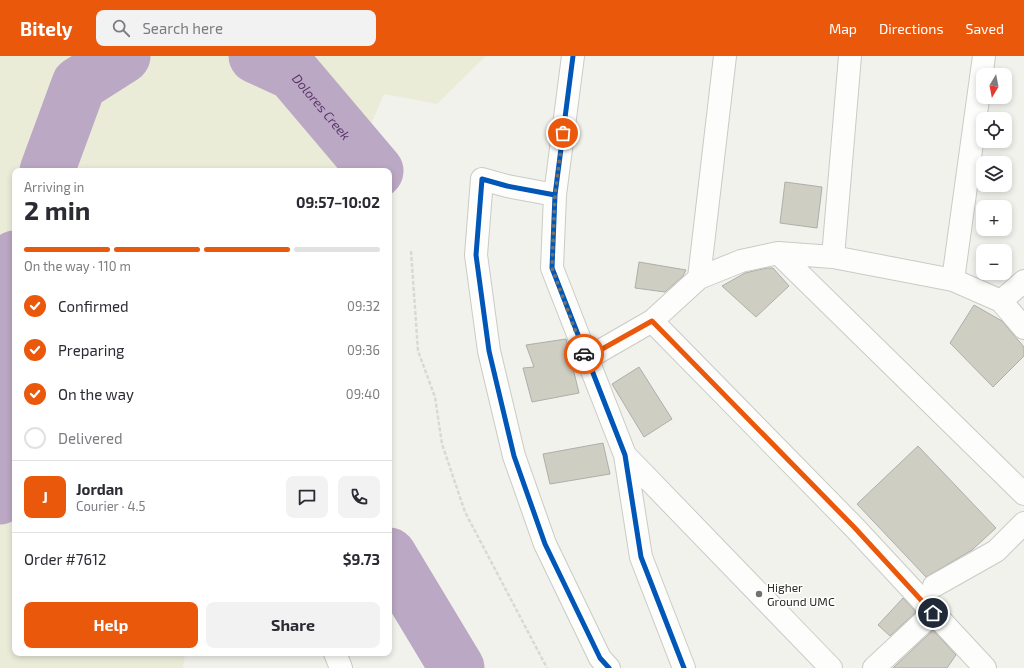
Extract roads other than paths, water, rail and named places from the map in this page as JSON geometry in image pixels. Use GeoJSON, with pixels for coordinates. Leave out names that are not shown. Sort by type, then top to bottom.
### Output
{"type":"FeatureCollection","features":[{"type":"Feature","properties":{"kind":"street"},"geometry":{"type":"LineString","coordinates":[[573,56],[555,195],[552,268],[625,455],[641,557],[684,668]]}},
{"type":"Feature","properties":{"kind":"street"},"geometry":{"type":"LineString","coordinates":[[698,278],[726,56]]}},
{"type":"Feature","properties":{"kind":"street"},"geometry":{"type":"LineString","coordinates":[[833,257],[850,56]]}},
{"type":"Feature","properties":{"kind":"street"},"geometry":{"type":"LineString","coordinates":[[953,280],[984,56]]}},
{"type":"Feature","properties":{"kind":"street"},"geometry":{"type":"LineString","coordinates":[[555,195],[507,186],[482,179],[476,255],[489,351],[514,456],[546,544],[600,658],[609,668]]}},
{"type":"Feature","properties":{"kind":"street"},"geometry":{"type":"LineString","coordinates":[[586,358],[652,321],[698,278],[741,261],[778,253],[833,257],[953,280],[1001,301],[1024,328]]}},
{"type":"Feature","properties":{"kind":"street"},"geometry":{"type":"LineString","coordinates":[[778,253],[1024,494]]}},
{"type":"Feature","properties":{"kind":"street"},"geometry":{"type":"LineString","coordinates":[[1001,301],[1024,281]]}},
{"type":"Feature","properties":{"kind":"street"},"geometry":{"type":"LineString","coordinates":[[652,321],[849,522],[985,668]]}},
{"type":"Feature","properties":{"kind":"street"},"geometry":{"type":"LineString","coordinates":[[625,455],[831,668]]}},
{"type":"Feature","properties":{"kind":"street"},"geometry":{"type":"LineString","coordinates":[[934,586],[996,551],[1024,523]]}},
{"type":"Feature","properties":{"kind":"street"},"geometry":{"type":"LineString","coordinates":[[874,668],[933,613]]}},
{"type":"Feature","properties":{"kind":"waterway","name":"Dolores Creek"},"geometry":{"type":"LineString","coordinates":[[48,168],[79,84],[123,56]]}},
{"type":"Feature","properties":{"kind":"waterway","name":"Dolores Creek"},"geometry":{"type":"LineString","coordinates":[[256,56],[293,73],[373,168]]}},
{"type":"Feature","properties":{"kind":"waterway","name":"Dolores Creek"},"geometry":{"type":"LineString","coordinates":[[0,497],[2,477],[6,284],[12,267]]}},
{"type":"Feature","properties":{"kind":"waterway","name":"Dolores Creek"},"geometry":{"type":"LineString","coordinates":[[392,560],[457,668]]}},
{"type":"Feature","properties":{"kind":"place","name":"Higher Ground UMC"},"geometry":{"type":"Point","coordinates":[759,594]}}]}
